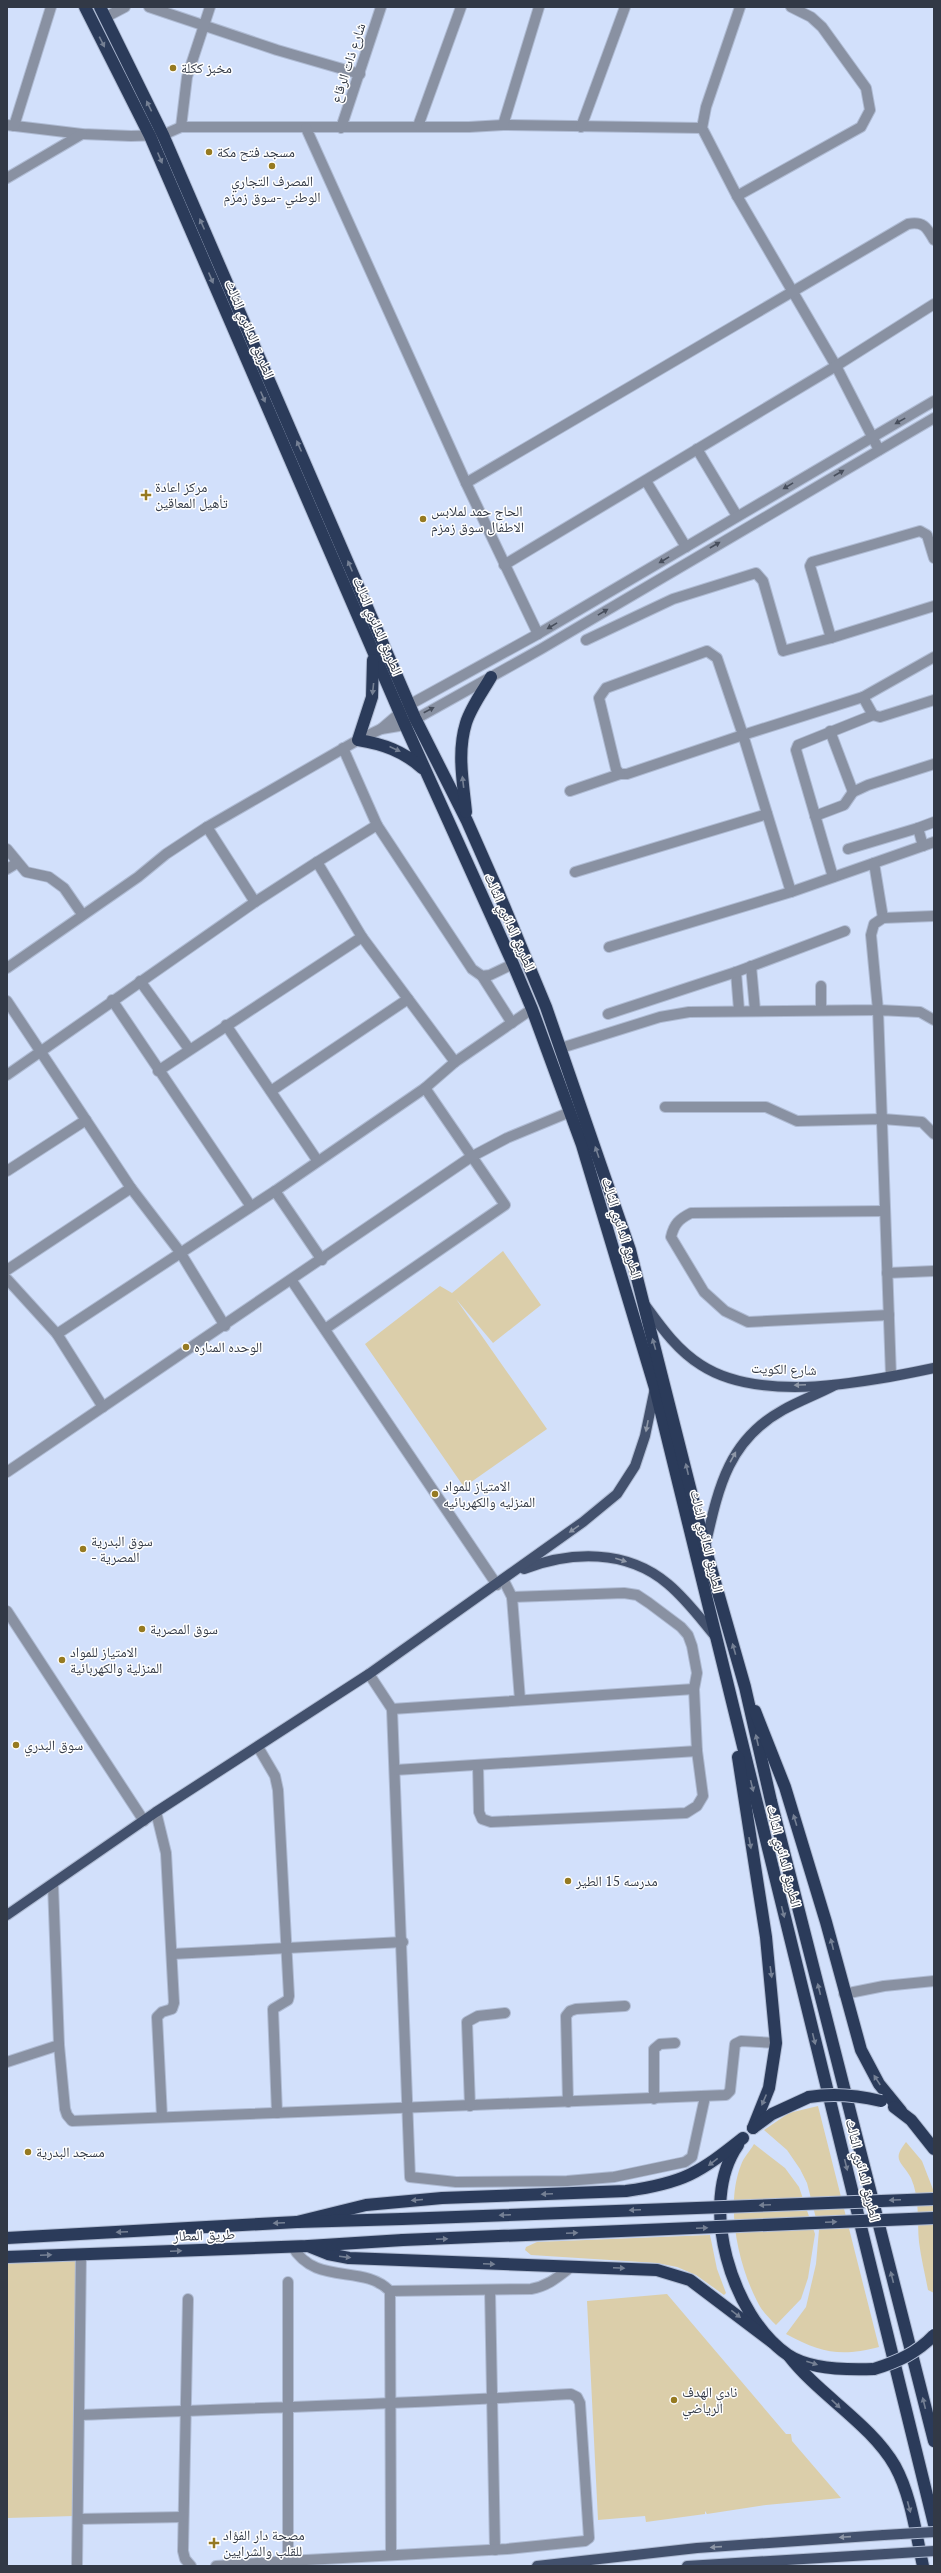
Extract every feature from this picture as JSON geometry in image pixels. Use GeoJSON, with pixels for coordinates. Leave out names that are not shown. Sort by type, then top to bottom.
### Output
{"type":"FeatureCollection","features":[{"type":"Feature","properties":{"kind":"highway","name":"الطريق الدائري الثالث"},"geometry":{"type":"LineString","coordinates":[[85,7],[150,136],[372,650],[404,708]]}},
{"type":"Feature","properties":{"kind":"highway","name":"الطريق الدائري الثالث"},"geometry":{"type":"LineString","coordinates":[[103,12],[163,135],[404,708],[467,821],[546,1007],[561,1048],[630,1250],[686,1463],[705,1547],[744,1687],[771,1801],[934,2441]]}},
{"type":"Feature","properties":{"kind":"highway"},"geometry":{"type":"LineString","coordinates":[[372,650],[375,674],[372,697],[358,740],[392,747],[408,756],[426,771]]}},
{"type":"Feature","properties":{"kind":"highway"},"geometry":{"type":"LineString","coordinates":[[467,821],[461,769],[462,740],[467,721],[491,677]]}},
{"type":"Feature","properties":{"kind":"highway","name":"الطريق الدائري الثالث"},"geometry":{"type":"LineString","coordinates":[[410,721],[426,771],[513,964],[532,1009],[570,1112],[582,1145],[655,1388],[732,1708],[934,2524]]}},
{"type":"Feature","properties":{"kind":"highway"},"geometry":{"type":"LineString","coordinates":[[744,1687],[765,1732],[785,1787],[826,1922],[844,1994],[867,2064],[901,2111],[911,2120],[934,2135]]}},
{"type":"Feature","properties":{"kind":"highway"},"geometry":{"type":"LineString","coordinates":[[732,1708],[744,1804],[771,1977],[776,2043],[769,2088],[753,2128]]}},
{"type":"Feature","properties":{"kind":"highway"},"geometry":{"type":"LineString","coordinates":[[297,2222],[366,2205],[442,2198],[626,2191],[657,2187],[682,2180],[702,2170],[743,2138],[753,2128],[781,2109],[809,2097],[838,2094],[881,2101],[901,2111]]}},
{"type":"Feature","properties":{"kind":"highway"},"geometry":{"type":"LineString","coordinates":[[911,2120],[934,2149]]}},
{"type":"Feature","properties":{"kind":"highway"},"geometry":{"type":"LineString","coordinates":[[743,2138],[733,2153],[721,2186],[719,2209],[721,2234],[734,2279],[758,2323],[772,2342]]}},
{"type":"Feature","properties":{"kind":"highway","name":"طريق المطار"},"geometry":{"type":"LineString","coordinates":[[7,2238],[297,2222],[934,2199]]}},
{"type":"Feature","properties":{"kind":"highway","name":"طريق المطار"},"geometry":{"type":"LineString","coordinates":[[7,2257],[308,2246],[403,2240],[934,2218]]}},
{"type":"Feature","properties":{"kind":"highway"},"geometry":{"type":"LineString","coordinates":[[308,2246],[328,2254],[349,2258],[571,2267],[634,2268],[676,2275],[703,2289],[789,2356],[817,2388],[874,2440],[895,2467],[910,2507],[923,2566]]}},
{"type":"Feature","properties":{"kind":"highway"},"geometry":{"type":"LineString","coordinates":[[789,2356],[840,2369],[874,2369],[906,2357],[924,2346],[934,2335]]}},
{"type":"Feature","properties":{"kind":"main road","name":"شارع الكويت"},"geometry":{"type":"LineString","coordinates":[[642,1300],[666,1334],[687,1355],[702,1366],[729,1378],[759,1385],[839,1384],[934,1368]]}},
{"type":"Feature","properties":{"kind":"main road","name":"شارع الكويت"},"geometry":{"type":"LineString","coordinates":[[705,1547],[721,1481],[744,1440],[762,1424],[782,1410],[839,1384]]}},
{"type":"Feature","properties":{"kind":"main road"},"geometry":{"type":"LineString","coordinates":[[7,1915],[156,1812],[369,1674],[500,1583],[583,1522],[616,1494],[634,1466],[645,1436],[655,1388]]}},
{"type":"Feature","properties":{"kind":"main road"},"geometry":{"type":"LineString","coordinates":[[514,1573],[573,1556],[612,1557],[627,1562],[667,1583],[685,1600],[715,1636]]}},
{"type":"Feature","properties":{"kind":"main road"},"geometry":{"type":"LineString","coordinates":[[537,2566],[697,2548],[934,2532]]}},
{"type":"Feature","properties":{"kind":"main road"},"geometry":{"type":"LineString","coordinates":[[687,2566],[934,2551]]}},
{"type":"Feature","properties":{"kind":"street"},"geometry":{"type":"LineString","coordinates":[[51,7],[10,126],[82,134],[150,136],[163,135],[181,127],[342,128],[418,126],[469,128],[503,125],[702,128]]}},
{"type":"Feature","properties":{"kind":"street"},"geometry":{"type":"LineString","coordinates":[[103,12],[125,7]]}},
{"type":"Feature","properties":{"kind":"street"},"geometry":{"type":"LineString","coordinates":[[149,7],[204,24],[277,50],[360,74]]}},
{"type":"Feature","properties":{"kind":"street"},"geometry":{"type":"LineString","coordinates":[[181,127],[187,77],[210,7]]}},
{"type":"Feature","properties":{"kind":"street","name":"شارع ذات الرقاع"},"geometry":{"type":"LineString","coordinates":[[342,128],[381,7]]}},
{"type":"Feature","properties":{"kind":"street"},"geometry":{"type":"LineString","coordinates":[[418,126],[461,7]]}},
{"type":"Feature","properties":{"kind":"street"},"geometry":{"type":"LineString","coordinates":[[503,125],[539,7]]}},
{"type":"Feature","properties":{"kind":"street"},"geometry":{"type":"LineString","coordinates":[[581,127],[625,7]]}},
{"type":"Feature","properties":{"kind":"street"},"geometry":{"type":"LineString","coordinates":[[740,7],[706,107],[702,128],[737,196],[836,366],[879,450]]}},
{"type":"Feature","properties":{"kind":"street"},"geometry":{"type":"LineString","coordinates":[[737,196],[861,127],[869,114],[866,88],[822,27],[811,17],[791,7]]}},
{"type":"Feature","properties":{"kind":"street"},"geometry":{"type":"LineString","coordinates":[[306,128],[466,483],[538,634]]}},
{"type":"Feature","properties":{"kind":"street"},"geometry":{"type":"LineString","coordinates":[[7,178],[82,134]]}},
{"type":"Feature","properties":{"kind":"street"},"geometry":{"type":"LineString","coordinates":[[466,483],[908,224],[917,222],[924,225],[934,240]]}},
{"type":"Feature","properties":{"kind":"street"},"geometry":{"type":"LineString","coordinates":[[504,565],[836,366],[934,304]]}},
{"type":"Feature","properties":{"kind":"street"},"geometry":{"type":"LineString","coordinates":[[381,729],[404,708],[538,634],[872,436],[934,402]]}},
{"type":"Feature","properties":{"kind":"street"},"geometry":{"type":"LineString","coordinates":[[7,968],[207,827],[358,740],[381,729],[410,721],[491,677],[934,418]]}},
{"type":"Feature","properties":{"kind":"street"},"geometry":{"type":"LineString","coordinates":[[697,449],[737,516]]}},
{"type":"Feature","properties":{"kind":"street"},"geometry":{"type":"LineString","coordinates":[[646,481],[686,546]]}},
{"type":"Feature","properties":{"kind":"street"},"geometry":{"type":"LineString","coordinates":[[831,638],[810,572],[812,562],[920,531],[927,535],[934,558]]}},
{"type":"Feature","properties":{"kind":"street"},"geometry":{"type":"LineString","coordinates":[[586,640],[673,599],[756,574],[763,581],[783,651],[831,638],[934,606]]}},
{"type":"Feature","properties":{"kind":"street"},"geometry":{"type":"LineString","coordinates":[[620,774],[616,769],[599,698],[601,693],[606,688],[707,651],[717,658],[743,734],[791,892]]}},
{"type":"Feature","properties":{"kind":"street"},"geometry":{"type":"LineString","coordinates":[[570,791],[620,774],[627,774],[743,734],[863,697],[934,657]]}},
{"type":"Feature","properties":{"kind":"street"},"geometry":{"type":"LineString","coordinates":[[863,697],[874,715]]}},
{"type":"Feature","properties":{"kind":"street"},"geometry":{"type":"LineString","coordinates":[[833,877],[796,750],[798,745],[874,715],[880,717],[934,700]]}},
{"type":"Feature","properties":{"kind":"street"},"geometry":{"type":"LineString","coordinates":[[830,732],[853,792]]}},
{"type":"Feature","properties":{"kind":"street"},"geometry":{"type":"LineString","coordinates":[[343,748],[377,825],[472,969],[482,976],[512,1023]]}},
{"type":"Feature","properties":{"kind":"street"},"geometry":{"type":"LineString","coordinates":[[815,816],[844,805],[853,792],[868,785],[934,764]]}},
{"type":"Feature","properties":{"kind":"street"},"geometry":{"type":"LineString","coordinates":[[575,872],[767,814]]}},
{"type":"Feature","properties":{"kind":"street"},"geometry":{"type":"LineString","coordinates":[[848,849],[934,822]]}},
{"type":"Feature","properties":{"kind":"street"},"geometry":{"type":"LineString","coordinates":[[7,1075],[112,1000],[255,902],[377,825]]}},
{"type":"Feature","properties":{"kind":"street"},"geometry":{"type":"LineString","coordinates":[[207,827],[255,902]]}},
{"type":"Feature","properties":{"kind":"street"},"geometry":{"type":"LineString","coordinates":[[918,828],[923,846]]}},
{"type":"Feature","properties":{"kind":"street"},"geometry":{"type":"LineString","coordinates":[[609,947],[791,892],[934,842]]}},
{"type":"Feature","properties":{"kind":"street"},"geometry":{"type":"LineString","coordinates":[[7,849],[17,863],[26,872],[49,877],[64,888],[82,914]]}},
{"type":"Feature","properties":{"kind":"street"},"geometry":{"type":"LineString","coordinates":[[317,862],[362,937],[456,1062]]}},
{"type":"Feature","properties":{"kind":"street"},"geometry":{"type":"LineString","coordinates":[[7,869],[17,863]]}},
{"type":"Feature","properties":{"kind":"street"},"geometry":{"type":"LineString","coordinates":[[874,863],[883,918]]}},
{"type":"Feature","properties":{"kind":"street"},"geometry":{"type":"LineString","coordinates":[[891,1376],[883,1118],[878,1010],[872,935],[874,924],[883,918],[934,916]]}},
{"type":"Feature","properties":{"kind":"street"},"geometry":{"type":"LineString","coordinates":[[608,1014],[736,972],[845,931]]}},
{"type":"Feature","properties":{"kind":"street"},"geometry":{"type":"LineString","coordinates":[[158,1071],[189,1049],[362,937]]}},
{"type":"Feature","properties":{"kind":"street"},"geometry":{"type":"LineString","coordinates":[[482,976],[490,975],[513,964]]}},
{"type":"Feature","properties":{"kind":"street"},"geometry":{"type":"LineString","coordinates":[[751,966],[755,1010]]}},
{"type":"Feature","properties":{"kind":"street"},"geometry":{"type":"LineString","coordinates":[[736,972],[739,1010]]}},
{"type":"Feature","properties":{"kind":"street"},"geometry":{"type":"LineString","coordinates":[[140,981],[189,1049]]}},
{"type":"Feature","properties":{"kind":"street"},"geometry":{"type":"LineString","coordinates":[[821,986],[821,1010]]}},
{"type":"Feature","properties":{"kind":"street"},"geometry":{"type":"LineString","coordinates":[[271,1091],[408,999]]}},
{"type":"Feature","properties":{"kind":"street"},"geometry":{"type":"LineString","coordinates":[[112,1000],[158,1071],[250,1206]]}},
{"type":"Feature","properties":{"kind":"street"},"geometry":{"type":"LineString","coordinates":[[7,1001],[131,1188],[180,1252],[225,1326]]}},
{"type":"Feature","properties":{"kind":"street"},"geometry":{"type":"LineString","coordinates":[[57,1334],[275,1191],[317,1160],[426,1088],[456,1062],[532,1009]]}},
{"type":"Feature","properties":{"kind":"street"},"geometry":{"type":"LineString","coordinates":[[561,1048],[660,1017],[689,1012],[739,1010],[878,1010],[920,1012],[934,1020]]}},
{"type":"Feature","properties":{"kind":"street"},"geometry":{"type":"LineString","coordinates":[[226,1025],[317,1160]]}},
{"type":"Feature","properties":{"kind":"street"},"geometry":{"type":"LineString","coordinates":[[325,1329],[505,1205],[471,1157],[426,1088]]}},
{"type":"Feature","properties":{"kind":"street"},"geometry":{"type":"LineString","coordinates":[[665,1107],[766,1107],[797,1121],[883,1118],[922,1122],[934,1134]]}},
{"type":"Feature","properties":{"kind":"street"},"geometry":{"type":"LineString","coordinates":[[7,1472],[292,1281],[471,1157],[507,1138],[570,1112]]}},
{"type":"Feature","properties":{"kind":"street"},"geometry":{"type":"LineString","coordinates":[[7,1171],[86,1120]]}},
{"type":"Feature","properties":{"kind":"street"},"geometry":{"type":"LineString","coordinates":[[7,1270],[131,1188]]}},
{"type":"Feature","properties":{"kind":"street"},"geometry":{"type":"LineString","coordinates":[[275,1191],[322,1260]]}},
{"type":"Feature","properties":{"kind":"street"},"geometry":{"type":"LineString","coordinates":[[885,1211],[691,1213],[679,1219],[674,1227],[672,1237],[704,1292],[725,1311],[748,1322],[889,1315]]}},
{"type":"Feature","properties":{"kind":"street"},"geometry":{"type":"LineString","coordinates":[[887,1274],[934,1271]]}},
{"type":"Feature","properties":{"kind":"street"},"geometry":{"type":"LineString","coordinates":[[7,1279],[57,1334],[103,1407]]}},
{"type":"Feature","properties":{"kind":"street"},"geometry":{"type":"LineString","coordinates":[[292,1281],[500,1583],[512,1597],[520,1700]]}},
{"type":"Feature","properties":{"kind":"street"},"geometry":{"type":"LineString","coordinates":[[478,1765],[479,1812],[482,1819],[492,1822],[686,1813],[697,1806],[703,1796],[697,1751],[694,1689],[696,1673],[688,1635],[649,1603],[636,1595],[624,1593],[512,1597]]}},
{"type":"Feature","properties":{"kind":"street"},"geometry":{"type":"LineString","coordinates":[[7,1611],[144,1821]]}},
{"type":"Feature","properties":{"kind":"street"},"geometry":{"type":"LineString","coordinates":[[369,1674],[392,1709],[403,1942],[409,2174],[413,2178],[456,2182],[567,2181],[614,2177],[689,2160],[705,2097]]}},
{"type":"Feature","properties":{"kind":"street"},"geometry":{"type":"LineString","coordinates":[[392,1709],[694,1689]]}},
{"type":"Feature","properties":{"kind":"street"},"geometry":{"type":"LineString","coordinates":[[258,1747],[275,1776],[278,1790],[288,1948],[288,2000],[272,2009],[277,2113]]}},
{"type":"Feature","properties":{"kind":"street"},"geometry":{"type":"LineString","coordinates":[[395,1770],[697,1751]]}},
{"type":"Feature","properties":{"kind":"street"},"geometry":{"type":"LineString","coordinates":[[156,1812],[166,1853],[172,1954],[173,2006],[158,2014],[157,2017],[162,2118]]}},
{"type":"Feature","properties":{"kind":"street"},"geometry":{"type":"LineString","coordinates":[[53,1884],[59,2045],[66,2115],[72,2120],[162,2118],[705,2097],[729,2094],[734,2047],[738,2042],[776,2043]]}},
{"type":"Feature","properties":{"kind":"street"},"geometry":{"type":"LineString","coordinates":[[172,1954],[403,1942]]}},
{"type":"Feature","properties":{"kind":"street"},"geometry":{"type":"LineString","coordinates":[[844,1994],[884,1986],[934,1981]]}},
{"type":"Feature","properties":{"kind":"street"},"geometry":{"type":"LineString","coordinates":[[568,2102],[566,2016],[570,2011],[576,2009],[625,2006]]}},
{"type":"Feature","properties":{"kind":"street"},"geometry":{"type":"LineString","coordinates":[[470,2106],[467,2022],[478,2016],[506,2013]]}},
{"type":"Feature","properties":{"kind":"street"},"geometry":{"type":"LineString","coordinates":[[654,2099],[654,2049],[660,2044],[675,2044]]}},
{"type":"Feature","properties":{"kind":"street"},"geometry":{"type":"LineString","coordinates":[[7,2062],[59,2045]]}},
{"type":"Feature","properties":{"kind":"street"},"geometry":{"type":"LineString","coordinates":[[292,2246],[303,2261],[315,2269],[378,2281],[390,2291],[490,2290],[542,2287],[571,2267]]}},
{"type":"Feature","properties":{"kind":"street"},"geometry":{"type":"LineString","coordinates":[[77,2566],[81,2254]]}},
{"type":"Feature","properties":{"kind":"street"},"geometry":{"type":"LineString","coordinates":[[288,2282],[288,2561]]}},
{"type":"Feature","properties":{"kind":"street"},"geometry":{"type":"LineString","coordinates":[[490,2290],[494,2399],[495,2550]]}},
{"type":"Feature","properties":{"kind":"street"},"geometry":{"type":"LineString","coordinates":[[390,2291],[391,2555]]}},
{"type":"Feature","properties":{"kind":"street"},"geometry":{"type":"LineString","coordinates":[[188,2299],[183,2551],[185,2559],[191,2566]]}},
{"type":"Feature","properties":{"kind":"street"},"geometry":{"type":"LineString","coordinates":[[79,2415],[494,2399],[571,2394],[577,2396],[580,2403],[590,2534],[589,2538],[585,2541],[495,2550],[216,2566]]}},
{"type":"Feature","properties":{"kind":"street"},"geometry":{"type":"LineString","coordinates":[[78,2519],[183,2517]]}},
{"type":"Feature","properties":{"kind":"shaded area"},"geometry":{"type":"Polygon","coordinates":[[[503,1251],[541,1305],[493,1343],[456,1299],[547,1429],[464,1487],[365,1344],[440,1286],[452,1293],[503,1251]]]}},
{"type":"Feature","properties":{"kind":"shaded area"},"geometry":{"type":"Polygon","coordinates":[[[818,2106],[879,2347],[866,2350],[842,2352],[821,2349],[786,2334],[806,2307],[816,2264],[819,2230],[807,2183],[800,2169],[787,2150],[764,2130],[789,2113],[818,2106]]]}},
{"type":"Feature","properties":{"kind":"shaded area"},"geometry":{"type":"Polygon","coordinates":[[[906,2142],[922,2161],[934,2192],[934,2293],[928,2290],[922,2260],[919,2242],[916,2193],[911,2178],[899,2157],[899,2153],[906,2142]]]}},
{"type":"Feature","properties":{"kind":"shaded area"},"geometry":{"type":"Polygon","coordinates":[[[754,2144],[785,2168],[799,2187],[815,2234],[808,2278],[801,2299],[776,2325],[761,2308],[750,2286],[739,2252],[736,2234],[734,2198],[736,2181],[742,2162],[754,2144]]]}},
{"type":"Feature","properties":{"kind":"shaded area"},"geometry":{"type":"Polygon","coordinates":[[[710,2235],[717,2269],[726,2293],[724,2295],[696,2275],[677,2267],[657,2263],[531,2255],[525,2250],[526,2247],[537,2242],[710,2235]]]}},
{"type":"Feature","properties":{"kind":"shaded area"},"geometry":{"type":"Polygon","coordinates":[[[79,2256],[74,2516],[7,2518],[7,2259],[79,2256]]]}},
{"type":"Feature","properties":{"kind":"shaded area","name":"نادي الهدف الرياضي"},"geometry":{"type":"Polygon","coordinates":[[[667,2294],[786,2434],[791,2434],[792,2441],[841,2498],[766,2505],[707,2514],[705,2511],[705,2514],[646,2522],[645,2516],[598,2520],[587,2301],[667,2294]]]}},
{"type":"Feature","properties":{"kind":"place","name":"مخبز ككلة"},"geometry":{"type":"Point","coordinates":[173,68]}},
{"type":"Feature","properties":{"kind":"place","name":"مسجد فتح مكة"},"geometry":{"type":"Point","coordinates":[209,152]}},
{"type":"Feature","properties":{"kind":"place","name":"المصرف التجاري الوطني -سوق زمزم"},"geometry":{"type":"Point","coordinates":[272,166]}},
{"type":"Feature","properties":{"kind":"place","name":"مركز اعادة تأهيل المعاقين"},"geometry":{"type":"Point","coordinates":[146,495]}},
{"type":"Feature","properties":{"kind":"place","name":"الحاج حمد لملابس الاطفال سوق زمزم"},"geometry":{"type":"Point","coordinates":[423,519]}},
{"type":"Feature","properties":{"kind":"place","name":"الوحده المناره"},"geometry":{"type":"Point","coordinates":[186,1347]}},
{"type":"Feature","properties":{"kind":"place","name":"الامتياز للمواد المنزليه والكهربائيه"},"geometry":{"type":"Point","coordinates":[435,1494]}},
{"type":"Feature","properties":{"kind":"place","name":"سوق البدرية - المصرية"},"geometry":{"type":"Point","coordinates":[83,1549]}},
{"type":"Feature","properties":{"kind":"place","name":"سوق المصرية"},"geometry":{"type":"Point","coordinates":[142,1629]}},
{"type":"Feature","properties":{"kind":"place","name":"الامتياز للمواد المنزلية والكهربائية"},"geometry":{"type":"Point","coordinates":[62,1660]}},
{"type":"Feature","properties":{"kind":"place","name":"سوق البدري"},"geometry":{"type":"Point","coordinates":[16,1745]}},
{"type":"Feature","properties":{"kind":"place","name":"مدرسه 15 الطير"},"geometry":{"type":"Point","coordinates":[568,1881]}},
{"type":"Feature","properties":{"kind":"place","name":"مسجد البدرية"},"geometry":{"type":"Point","coordinates":[28,2152]}},
{"type":"Feature","properties":{"kind":"place","name":"نادي الهدف الرياضي"},"geometry":{"type":"Point","coordinates":[674,2400]}},
{"type":"Feature","properties":{"kind":"place","name":"مصحة دار الفؤاد للقلب والشرايين"},"geometry":{"type":"Point","coordinates":[214,2543]}}]}
